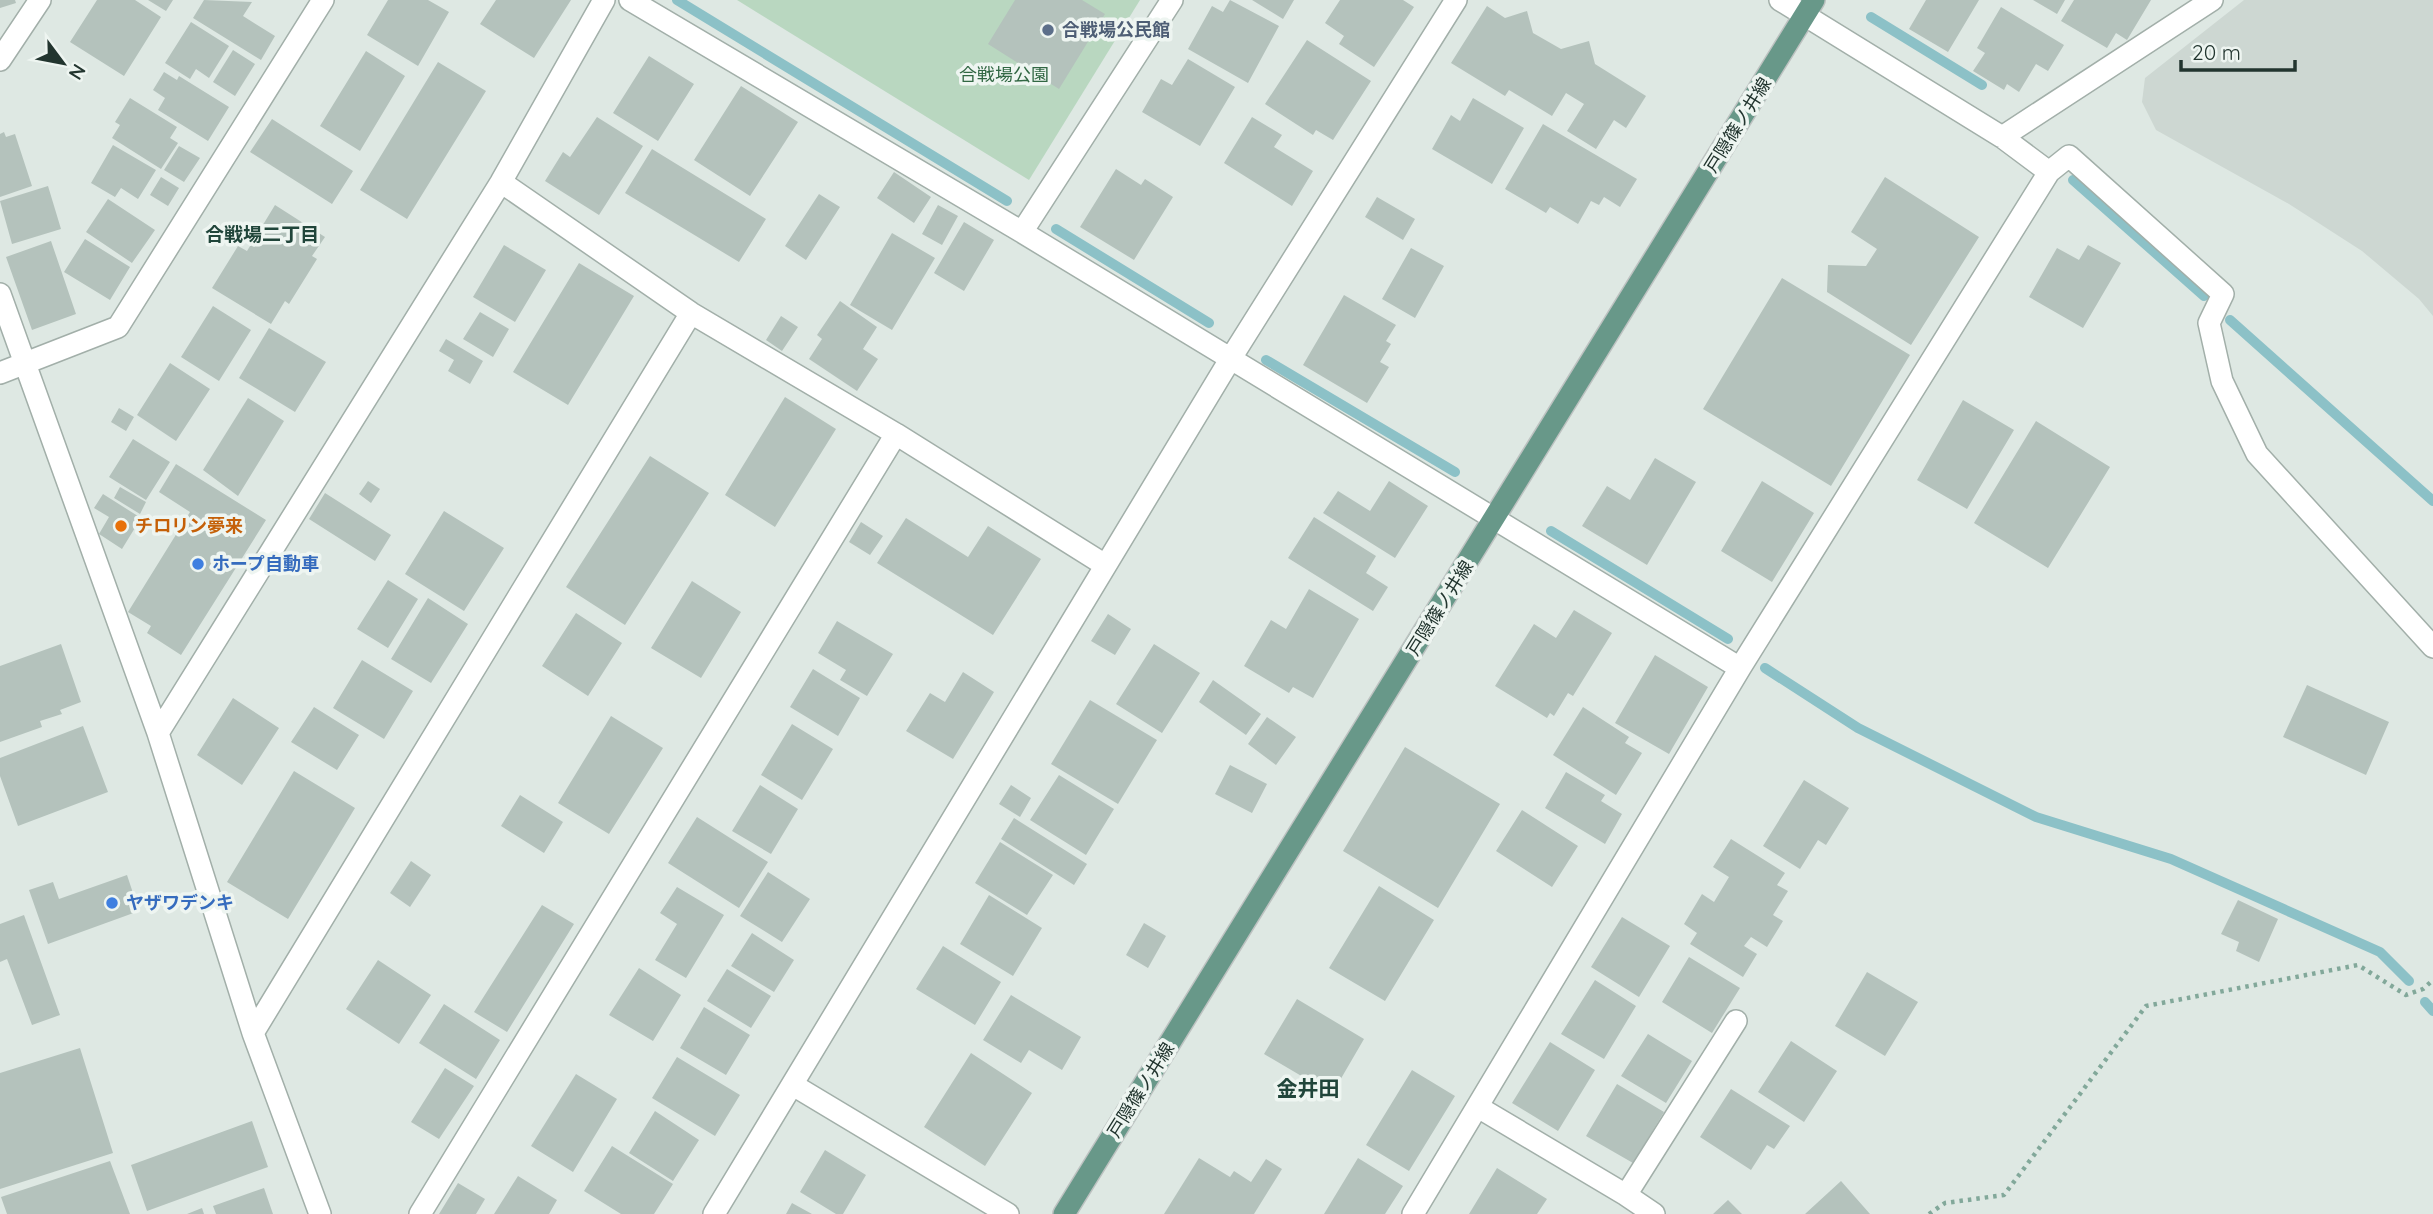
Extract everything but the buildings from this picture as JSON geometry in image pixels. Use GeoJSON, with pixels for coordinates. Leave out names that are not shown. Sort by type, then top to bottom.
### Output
{"type":"FeatureCollection","features":[{"type":"Feature","properties":{"kind":"main road","name":"戸隠篠ノ井線"},"geometry":{"type":"LineString","coordinates":[[1064,1214],[1809,8]]}},
{"type":"Feature","properties":{"kind":"street"},"geometry":{"type":"LineString","coordinates":[[0,60],[40,0]]}},
{"type":"Feature","properties":{"kind":"street"},"geometry":{"type":"LineString","coordinates":[[0,373],[118,327],[323,0]]}},
{"type":"Feature","properties":{"kind":"street"},"geometry":{"type":"LineString","coordinates":[[158,733],[501,182],[604,0]]}},
{"type":"Feature","properties":{"kind":"street"},"geometry":{"type":"LineString","coordinates":[[630,0],[1022,232],[1740,668]]}},
{"type":"Feature","properties":{"kind":"street"},"geometry":{"type":"LineString","coordinates":[[1022,232],[1172,0]]}},
{"type":"Feature","properties":{"kind":"street"},"geometry":{"type":"LineString","coordinates":[[714,1214],[1105,565],[1456,0]]}},
{"type":"Feature","properties":{"kind":"street"},"geometry":{"type":"LineString","coordinates":[[1780,0],[1809,8],[2002,137],[2049,172]]}},
{"type":"Feature","properties":{"kind":"street"},"geometry":{"type":"LineString","coordinates":[[2002,137],[2212,0]]}},
{"type":"Feature","properties":{"kind":"street"},"geometry":{"type":"LineString","coordinates":[[1413,1214],[1740,668],[2049,172],[2069,156],[2223,294],[2209,323],[2222,381],[2257,454],[2433,647]]}},
{"type":"Feature","properties":{"kind":"street"},"geometry":{"type":"LineString","coordinates":[[501,182],[691,313],[896,434],[1105,565]]}},
{"type":"Feature","properties":{"kind":"street"},"geometry":{"type":"LineString","coordinates":[[0,294],[158,733],[253,1033],[320,1214]]}},
{"type":"Feature","properties":{"kind":"street"},"geometry":{"type":"LineString","coordinates":[[253,1033],[691,313]]}},
{"type":"Feature","properties":{"kind":"street"},"geometry":{"type":"LineString","coordinates":[[420,1214],[896,434]]}},
{"type":"Feature","properties":{"kind":"street"},"geometry":{"type":"LineString","coordinates":[[1626,1195],[1736,1021]]}},
{"type":"Feature","properties":{"kind":"street"},"geometry":{"type":"LineString","coordinates":[[793,1085],[1008,1214]]}},
{"type":"Feature","properties":{"kind":"street"},"geometry":{"type":"LineString","coordinates":[[1478,1107],[1654,1214]]}},
{"type":"Feature","properties":{"kind":"path"},"geometry":{"type":"LineString","coordinates":[[1929,1214],[1945,1202],[2004,1195],[2146,1006],[2358,965],[2406,995],[2423,989],[2433,979]]}},
{"type":"Feature","properties":{"kind":"shaded area"},"geometry":{"type":"Polygon","coordinates":[[[2244,0],[2433,0],[2433,316],[2419,299],[2362,251],[2289,204],[2156,130],[2142,102],[2145,78],[2244,0]]]}},
{"type":"Feature","properties":{"kind":"green space","name":"合戦場公園"},"geometry":{"type":"Polygon","coordinates":[[[737,0],[1140,0],[1029,180],[737,0]]]}},
{"type":"Feature","properties":{"kind":"waterway"},"geometry":{"type":"LineString","coordinates":[[677,0],[1007,201]]}},
{"type":"Feature","properties":{"kind":"waterway"},"geometry":{"type":"LineString","coordinates":[[1871,17],[1982,85]]}},
{"type":"Feature","properties":{"kind":"waterway"},"geometry":{"type":"LineString","coordinates":[[2073,180],[2204,296]]}},
{"type":"Feature","properties":{"kind":"waterway"},"geometry":{"type":"LineString","coordinates":[[1056,229],[1209,323]]}},
{"type":"Feature","properties":{"kind":"waterway"},"geometry":{"type":"LineString","coordinates":[[2230,320],[2433,501]]}},
{"type":"Feature","properties":{"kind":"waterway"},"geometry":{"type":"LineString","coordinates":[[1266,360],[1455,472]]}},
{"type":"Feature","properties":{"kind":"waterway"},"geometry":{"type":"LineString","coordinates":[[1551,531],[1728,639]]}},
{"type":"Feature","properties":{"kind":"waterway"},"geometry":{"type":"LineString","coordinates":[[1765,668],[1858,728],[2036,817],[2171,859],[2380,952],[2409,981]]}},
{"type":"Feature","properties":{"kind":"waterway"},"geometry":{"type":"LineString","coordinates":[[2425,1002],[2433,1011]]}},
{"type":"Feature","properties":{"kind":"place","name":"合戦場公民館"},"geometry":{"type":"Point","coordinates":[1048,30]}},
{"type":"Feature","properties":{"kind":"place","name":"チロリン夢来"},"geometry":{"type":"Point","coordinates":[121,526]}},
{"type":"Feature","properties":{"kind":"place","name":"ホープ自動車"},"geometry":{"type":"Point","coordinates":[198,564]}},
{"type":"Feature","properties":{"kind":"place","name":"ヤザワデンキ"},"geometry":{"type":"Point","coordinates":[112,903]}},
{"type":"Feature","properties":{"kind":"district","name":"合戦場二丁目"},"geometry":{"type":"Point","coordinates":[262,234]}},
{"type":"Feature","properties":{"kind":"district","name":"金井田"},"geometry":{"type":"Point","coordinates":[1308,1089]}}]}
